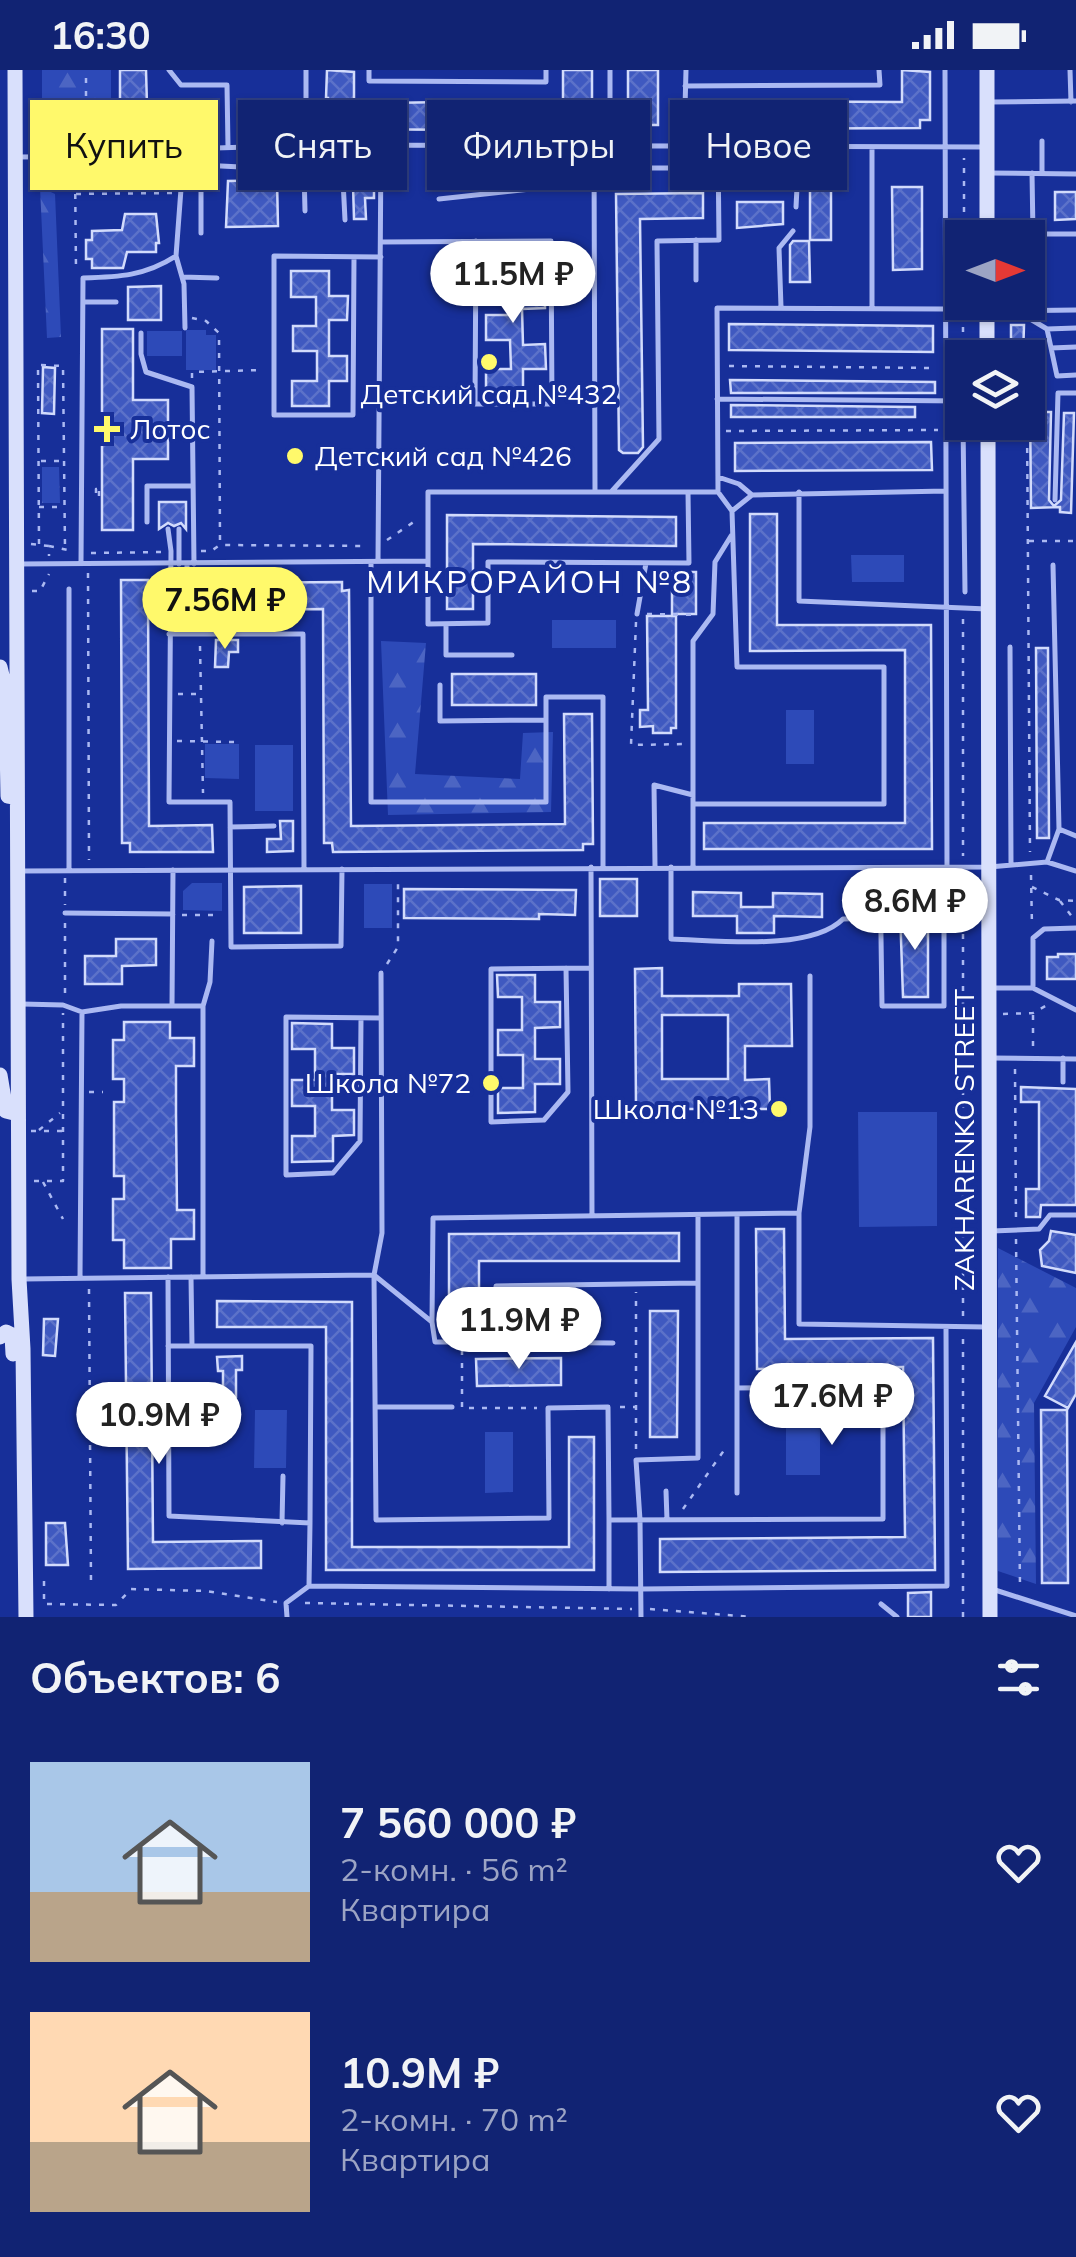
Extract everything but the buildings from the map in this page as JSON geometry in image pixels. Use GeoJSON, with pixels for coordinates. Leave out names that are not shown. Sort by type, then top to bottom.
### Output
{"type":"FeatureCollection","features":[{"type":"Feature","properties":{"kind":"main road"},"geometry":{"type":"LineString","coordinates":[[14,70],[15,460],[8,564],[18,790],[18,1279],[26,1617]]}},
{"type":"Feature","properties":{"kind":"main road"},"geometry":{"type":"LineString","coordinates":[[986,70],[987,220]]}},
{"type":"Feature","properties":{"kind":"main road"},"geometry":{"type":"LineString","coordinates":[[0,387],[8,390],[9,442],[15,460]]}},
{"type":"Feature","properties":{"kind":"main road","name":"ZAKHARENKO STREET"},"geometry":{"type":"LineString","coordinates":[[988,440],[990,1617]]}},
{"type":"Feature","properties":{"kind":"main road"},"geometry":{"type":"LineString","coordinates":[[0,667],[6,692],[7,794],[12,798],[18,790]]}},
{"type":"Feature","properties":{"kind":"main road"},"geometry":{"type":"LineString","coordinates":[[0,1075],[6,1111],[14,1113],[18,1103]]}},
{"type":"Feature","properties":{"kind":"main road"},"geometry":{"type":"LineString","coordinates":[[0,1155],[18,1156]]}},
{"type":"Feature","properties":{"kind":"main road"},"geometry":{"type":"LineString","coordinates":[[0,1337],[6,1332],[12,1335],[14,1362],[23,1381]]}},
{"type":"Feature","properties":{"kind":"lane"},"geometry":{"type":"LineString","coordinates":[[169,70],[182,85],[227,86],[228,148]]}},
{"type":"Feature","properties":{"kind":"lane"},"geometry":{"type":"LineString","coordinates":[[306,70],[306,100]]}},
{"type":"Feature","properties":{"kind":"lane"},"geometry":{"type":"LineString","coordinates":[[369,70],[369,81],[546,82],[546,70]]}},
{"type":"Feature","properties":{"kind":"lane"},"geometry":{"type":"LineString","coordinates":[[610,70],[610,100]]}},
{"type":"Feature","properties":{"kind":"lane"},"geometry":{"type":"LineString","coordinates":[[685,100],[686,70]]}},
{"type":"Feature","properties":{"kind":"lane"},"geometry":{"type":"LineString","coordinates":[[685,86],[880,85],[880,70]]}},
{"type":"Feature","properties":{"kind":"lane"},"geometry":{"type":"LineString","coordinates":[[693,804],[884,804],[884,666],[737,667],[732,511],[718,492],[717,308],[945,309],[945,70]]}},
{"type":"Feature","properties":{"kind":"lane"},"geometry":{"type":"LineString","coordinates":[[987,102],[1073,102],[1070,70]]}},
{"type":"Feature","properties":{"kind":"lane"},"geometry":{"type":"LineString","coordinates":[[1042,141],[1042,173]]}},
{"type":"Feature","properties":{"kind":"lane"},"geometry":{"type":"LineString","coordinates":[[847,146],[987,146]]}},
{"type":"Feature","properties":{"kind":"lane"},"geometry":{"type":"LineString","coordinates":[[872,146],[872,307]]}},
{"type":"Feature","properties":{"kind":"lane"},"geometry":{"type":"LineString","coordinates":[[218,148],[238,148]]}},
{"type":"Feature","properties":{"kind":"lane"},"geometry":{"type":"LineString","coordinates":[[16,157],[30,157]]}},
{"type":"Feature","properties":{"kind":"lane"},"geometry":{"type":"LineString","coordinates":[[200,233],[202,165],[238,167]]}},
{"type":"Feature","properties":{"kind":"lane"},"geometry":{"type":"LineString","coordinates":[[987,173],[1076,174]]}},
{"type":"Feature","properties":{"kind":"lane"},"geometry":{"type":"LineString","coordinates":[[1032,173],[1032,234],[1076,234]]}},
{"type":"Feature","properties":{"kind":"lane"},"geometry":{"type":"LineString","coordinates":[[179,190],[176,256],[182,277],[185,328]]}},
{"type":"Feature","properties":{"kind":"lane"},"geometry":{"type":"LineString","coordinates":[[304,190],[305,211]]}},
{"type":"Feature","properties":{"kind":"lane"},"geometry":{"type":"LineString","coordinates":[[344,190],[345,220]]}},
{"type":"Feature","properties":{"kind":"lane"},"geometry":{"type":"LineString","coordinates":[[381,190],[371,802],[546,802],[546,697],[604,697],[603,867]]}},
{"type":"Feature","properties":{"kind":"lane"},"geometry":{"type":"LineString","coordinates":[[439,198],[516,190]]}},
{"type":"Feature","properties":{"kind":"lane"},"geometry":{"type":"LineString","coordinates":[[594,190],[595,492]]}},
{"type":"Feature","properties":{"kind":"lane"},"geometry":{"type":"LineString","coordinates":[[612,492],[659,439],[657,241],[718,240],[718,190]]}},
{"type":"Feature","properties":{"kind":"lane"},"geometry":{"type":"LineString","coordinates":[[796,207],[797,190]]}},
{"type":"Feature","properties":{"kind":"lane"},"geometry":{"type":"LineString","coordinates":[[780,307],[779,248],[793,231]]}},
{"type":"Feature","properties":{"kind":"lane"},"geometry":{"type":"LineString","coordinates":[[696,240],[696,280]]}},
{"type":"Feature","properties":{"kind":"lane"},"geometry":{"type":"LineString","coordinates":[[381,242],[551,241],[552,404],[475,404],[476,242]]}},
{"type":"Feature","properties":{"kind":"lane"},"geometry":{"type":"LineString","coordinates":[[84,563],[83,278],[133,276],[154,270],[176,256]]}},
{"type":"Feature","properties":{"kind":"lane"},"geometry":{"type":"LineString","coordinates":[[354,256],[353,415],[274,414],[274,256],[354,256],[380,257]]}},
{"type":"Feature","properties":{"kind":"lane"},"geometry":{"type":"LineString","coordinates":[[182,277],[217,278]]}},
{"type":"Feature","properties":{"kind":"lane"},"geometry":{"type":"LineString","coordinates":[[83,302],[116,302]]}},
{"type":"Feature","properties":{"kind":"lane"},"geometry":{"type":"LineString","coordinates":[[1045,310],[1076,310]]}},
{"type":"Feature","properties":{"kind":"lane"},"geometry":{"type":"LineString","coordinates":[[1032,320],[1047,329],[1076,328]]}},
{"type":"Feature","properties":{"kind":"lane"},"geometry":{"type":"LineString","coordinates":[[1047,329],[1058,393],[1055,500]]}},
{"type":"Feature","properties":{"kind":"lane"},"geometry":{"type":"LineString","coordinates":[[141,333],[146,372],[192,387],[194,552],[186,634]]}},
{"type":"Feature","properties":{"kind":"lane"},"geometry":{"type":"LineString","coordinates":[[1051,348],[1076,347]]}},
{"type":"Feature","properties":{"kind":"lane"},"geometry":{"type":"LineString","coordinates":[[945,368],[945,430]]}},
{"type":"Feature","properties":{"kind":"lane"},"geometry":{"type":"LineString","coordinates":[[1057,376],[1076,375]]}},
{"type":"Feature","properties":{"kind":"lane"},"geometry":{"type":"LineString","coordinates":[[1058,393],[1076,393]]}},
{"type":"Feature","properties":{"kind":"lane"},"geometry":{"type":"LineString","coordinates":[[717,399],[944,401]]}},
{"type":"Feature","properties":{"kind":"lane"},"geometry":{"type":"LineString","coordinates":[[880,868],[882,1006],[944,1006],[945,440]]}},
{"type":"Feature","properties":{"kind":"lane"},"geometry":{"type":"LineString","coordinates":[[962,440],[964,592]]}},
{"type":"Feature","properties":{"kind":"lane"},"geometry":{"type":"LineString","coordinates":[[718,477],[739,484],[752,495]]}},
{"type":"Feature","properties":{"kind":"lane"},"geometry":{"type":"LineString","coordinates":[[147,522],[147,486],[192,486]]}},
{"type":"Feature","properties":{"kind":"lane"},"geometry":{"type":"LineString","coordinates":[[732,511],[752,495],[946,491]]}},
{"type":"Feature","properties":{"kind":"lane"},"geometry":{"type":"LineString","coordinates":[[688,492],[688,563],[488,562],[488,623],[428,624],[428,492],[595,492],[612,492],[688,492],[718,492]]}},
{"type":"Feature","properties":{"kind":"lane"},"geometry":{"type":"LineString","coordinates":[[800,492],[800,601],[988,609]]}},
{"type":"Feature","properties":{"kind":"lane"},"geometry":{"type":"LineString","coordinates":[[168,529],[175,564]]}},
{"type":"Feature","properties":{"kind":"lane"},"geometry":{"type":"LineString","coordinates":[[179,529],[169,634],[169,802],[230,802],[231,947],[341,946],[342,869]]}},
{"type":"Feature","properties":{"kind":"lane"},"geometry":{"type":"LineString","coordinates":[[694,866],[693,640],[711,616],[714,562],[732,535]]}},
{"type":"Feature","properties":{"kind":"lane"},"geometry":{"type":"LineString","coordinates":[[8,564],[428,562]]}},
{"type":"Feature","properties":{"kind":"lane"},"geometry":{"type":"LineString","coordinates":[[637,614],[646,563]]}},
{"type":"Feature","properties":{"kind":"lane"},"geometry":{"type":"LineString","coordinates":[[1046,862],[1059,829],[1053,564]]}},
{"type":"Feature","properties":{"kind":"lane"},"geometry":{"type":"LineString","coordinates":[[67,872],[69,590]]}},
{"type":"Feature","properties":{"kind":"lane"},"geometry":{"type":"LineString","coordinates":[[446,624],[446,655],[512,656]]}},
{"type":"Feature","properties":{"kind":"lane"},"geometry":{"type":"LineString","coordinates":[[169,634],[303,634],[304,870]]}},
{"type":"Feature","properties":{"kind":"lane"},"geometry":{"type":"LineString","coordinates":[[1010,647],[1011,864]]}},
{"type":"Feature","properties":{"kind":"lane"},"geometry":{"type":"LineString","coordinates":[[440,685],[440,721],[546,720]]}},
{"type":"Feature","properties":{"kind":"lane"},"geometry":{"type":"LineString","coordinates":[[655,866],[654,785],[693,795]]}},
{"type":"Feature","properties":{"kind":"lane"},"geometry":{"type":"LineString","coordinates":[[230,827],[274,826]]}},
{"type":"Feature","properties":{"kind":"lane"},"geometry":{"type":"LineString","coordinates":[[1059,829],[1075,834]]}},
{"type":"Feature","properties":{"kind":"lane"},"geometry":{"type":"LineString","coordinates":[[18,871],[655,866],[989,868],[1046,862],[1076,871]]}},
{"type":"Feature","properties":{"kind":"lane"},"geometry":{"type":"LineString","coordinates":[[591,867],[592,1216]]}},
{"type":"Feature","properties":{"kind":"lane"},"geometry":{"type":"LineString","coordinates":[[671,867],[670,939],[780,941],[832,930],[843,919],[880,918]]}},
{"type":"Feature","properties":{"kind":"lane"},"geometry":{"type":"LineString","coordinates":[[172,1006],[173,870]]}},
{"type":"Feature","properties":{"kind":"lane"},"geometry":{"type":"LineString","coordinates":[[65,913],[173,914]]}},
{"type":"Feature","properties":{"kind":"lane"},"geometry":{"type":"LineString","coordinates":[[1033,988],[1033,938],[1044,929],[1076,926]]}},
{"type":"Feature","properties":{"kind":"lane"},"geometry":{"type":"LineString","coordinates":[[203,1277],[202,1006],[210,982],[212,941]]}},
{"type":"Feature","properties":{"kind":"lane"},"geometry":{"type":"LineString","coordinates":[[566,968],[568,1092],[544,1120],[492,1122],[492,969],[566,968],[591,968]]}},
{"type":"Feature","properties":{"kind":"lane"},"geometry":{"type":"LineString","coordinates":[[380,973],[382,1233],[374,1275],[376,1520],[549,1518],[548,1408],[608,1407],[609,1589]]}},
{"type":"Feature","properties":{"kind":"lane"},"geometry":{"type":"LineString","coordinates":[[810,976],[810,1126],[799,1213],[799,1324],[989,1327]]}},
{"type":"Feature","properties":{"kind":"lane"},"geometry":{"type":"LineString","coordinates":[[990,988],[1033,988],[1076,1010]]}},
{"type":"Feature","properties":{"kind":"lane"},"geometry":{"type":"LineString","coordinates":[[18,1004],[64,1004],[82,1012],[121,1006],[202,1006]]}},
{"type":"Feature","properties":{"kind":"lane"},"geometry":{"type":"LineString","coordinates":[[80,1278],[82,1012]]}},
{"type":"Feature","properties":{"kind":"lane"},"geometry":{"type":"LineString","coordinates":[[361,1018],[360,1142],[334,1174],[286,1174],[286,1017],[381,1018]]}},
{"type":"Feature","properties":{"kind":"lane"},"geometry":{"type":"LineString","coordinates":[[988,1058],[1076,1058]]}},
{"type":"Feature","properties":{"kind":"lane"},"geometry":{"type":"LineString","coordinates":[[1063,1058],[1063,1082]]}},
{"type":"Feature","properties":{"kind":"lane"},"geometry":{"type":"LineString","coordinates":[[613,1343],[435,1342],[433,1218],[799,1213]]}},
{"type":"Feature","properties":{"kind":"lane"},"geometry":{"type":"LineString","coordinates":[[737,1214],[737,1494]]}},
{"type":"Feature","properties":{"kind":"lane"},"geometry":{"type":"LineString","coordinates":[[641,1613],[636,1460],[698,1458],[698,1215]]}},
{"type":"Feature","properties":{"kind":"lane"},"geometry":{"type":"LineString","coordinates":[[989,1231],[1039,1229],[1050,1215],[1076,1215]]}},
{"type":"Feature","properties":{"kind":"lane"},"geometry":{"type":"LineString","coordinates":[[18,1279],[374,1275],[432,1322]]}},
{"type":"Feature","properties":{"kind":"lane"},"geometry":{"type":"LineString","coordinates":[[168,1277],[169,1516],[310,1523]]}},
{"type":"Feature","properties":{"kind":"lane"},"geometry":{"type":"LineString","coordinates":[[191,1277],[192,1346]]}},
{"type":"Feature","properties":{"kind":"lane"},"geometry":{"type":"LineString","coordinates":[[494,1342],[496,1286],[698,1283]]}},
{"type":"Feature","properties":{"kind":"lane"},"geometry":{"type":"LineString","coordinates":[[287,1617],[286,1603],[309,1586],[947,1586],[946,1328]]}},
{"type":"Feature","properties":{"kind":"lane"},"geometry":{"type":"LineString","coordinates":[[168,1346],[311,1346],[309,1586]]}},
{"type":"Feature","properties":{"kind":"lane"},"geometry":{"type":"LineString","coordinates":[[609,1520],[883,1519],[883,1387],[737,1388]]}},
{"type":"Feature","properties":{"kind":"lane"},"geometry":{"type":"LineString","coordinates":[[376,1407],[452,1407]]}},
{"type":"Feature","properties":{"kind":"lane"},"geometry":{"type":"LineString","coordinates":[[282,1523],[283,1476]]}},
{"type":"Feature","properties":{"kind":"lane"},"geometry":{"type":"LineString","coordinates":[[666,1491],[671,1520]]}},
{"type":"Feature","properties":{"kind":"lane"},"geometry":{"type":"LineString","coordinates":[[990,1588],[1076,1616]]}},
{"type":"Feature","properties":{"kind":"lane"},"geometry":{"type":"LineString","coordinates":[[881,1604],[897,1617]]}},
{"type":"Feature","properties":{"kind":"path"},"geometry":{"type":"LineString","coordinates":[[86,70],[86,100]]}},
{"type":"Feature","properties":{"kind":"path"},"geometry":{"type":"LineString","coordinates":[[964,146],[964,220]]}},
{"type":"Feature","properties":{"kind":"path"},"geometry":{"type":"LineString","coordinates":[[74,190],[76,270],[83,278]]}},
{"type":"Feature","properties":{"kind":"path"},"geometry":{"type":"LineString","coordinates":[[74,194],[179,193]]}},
{"type":"Feature","properties":{"kind":"path"},"geometry":{"type":"LineString","coordinates":[[185,316],[206,321],[218,332],[220,545]]}},
{"type":"Feature","properties":{"kind":"path"},"geometry":{"type":"LineString","coordinates":[[1028,333],[1028,340]]}},
{"type":"Feature","properties":{"kind":"path"},"geometry":{"type":"LineString","coordinates":[[39,544],[38,366],[63,366],[64,550]]}},
{"type":"Feature","properties":{"kind":"path"},"geometry":{"type":"LineString","coordinates":[[718,366],[945,368]]}},
{"type":"Feature","properties":{"kind":"path"},"geometry":{"type":"LineString","coordinates":[[192,387],[192,372],[274,370]]}},
{"type":"Feature","properties":{"kind":"path"},"geometry":{"type":"LineString","coordinates":[[718,431],[945,430]]}},
{"type":"Feature","properties":{"kind":"path"},"geometry":{"type":"LineString","coordinates":[[1027,440],[1033,938]]}},
{"type":"Feature","properties":{"kind":"path"},"geometry":{"type":"LineString","coordinates":[[38,462],[64,461]]}},
{"type":"Feature","properties":{"kind":"path"},"geometry":{"type":"LineString","coordinates":[[38,507],[65,507]]}},
{"type":"Feature","properties":{"kind":"path"},"geometry":{"type":"LineString","coordinates":[[194,552],[211,551],[220,545],[378,546],[428,513]]}},
{"type":"Feature","properties":{"kind":"path"},"geometry":{"type":"LineString","coordinates":[[1027,540],[1074,541]]}},
{"type":"Feature","properties":{"kind":"path"},"geometry":{"type":"LineString","coordinates":[[48,546],[81,553],[171,552]]}},
{"type":"Feature","properties":{"kind":"path"},"geometry":{"type":"LineString","coordinates":[[84,563],[89,871]]}},
{"type":"Feature","properties":{"kind":"path"},"geometry":{"type":"LineString","coordinates":[[963,609],[963,1617]]}},
{"type":"Feature","properties":{"kind":"path"},"geometry":{"type":"LineString","coordinates":[[692,744],[631,744],[637,614],[711,616]]}},
{"type":"Feature","properties":{"kind":"path"},"geometry":{"type":"LineString","coordinates":[[200,634],[204,802]]}},
{"type":"Feature","properties":{"kind":"path"},"geometry":{"type":"LineString","coordinates":[[169,694],[201,694]]}},
{"type":"Feature","properties":{"kind":"path"},"geometry":{"type":"LineString","coordinates":[[169,741],[236,742]]}},
{"type":"Feature","properties":{"kind":"path"},"geometry":{"type":"LineString","coordinates":[[380,973],[398,947],[398,869]]}},
{"type":"Feature","properties":{"kind":"path"},"geometry":{"type":"LineString","coordinates":[[63,1181],[67,872]]}},
{"type":"Feature","properties":{"kind":"path"},"geometry":{"type":"LineString","coordinates":[[1031,886],[1059,900],[1076,902]]}},
{"type":"Feature","properties":{"kind":"path"},"geometry":{"type":"LineString","coordinates":[[1059,900],[1076,926]]}},
{"type":"Feature","properties":{"kind":"path"},"geometry":{"type":"LineString","coordinates":[[880,908],[944,908]]}},
{"type":"Feature","properties":{"kind":"path"},"geometry":{"type":"LineString","coordinates":[[173,914],[230,916]]}},
{"type":"Feature","properties":{"kind":"path"},"geometry":{"type":"LineString","coordinates":[[962,1014],[1033,1014],[1058,998]]}},
{"type":"Feature","properties":{"kind":"path"},"geometry":{"type":"LineString","coordinates":[[1033,1014],[1033,1058]]}},
{"type":"Feature","properties":{"kind":"path"},"geometry":{"type":"LineString","coordinates":[[1015,1058],[1020,1598]]}},
{"type":"Feature","properties":{"kind":"path"},"geometry":{"type":"LineString","coordinates":[[38,1131],[62,1111]]}},
{"type":"Feature","properties":{"kind":"path"},"geometry":{"type":"LineString","coordinates":[[42,1180],[63,1220]]}},
{"type":"Feature","properties":{"kind":"path"},"geometry":{"type":"LineString","coordinates":[[89,1278],[91,1584]]}},
{"type":"Feature","properties":{"kind":"path"},"geometry":{"type":"LineString","coordinates":[[636,1285],[636,1460]]}},
{"type":"Feature","properties":{"kind":"path"},"geometry":{"type":"LineString","coordinates":[[462,1343],[462,1408],[548,1408]]}},
{"type":"Feature","properties":{"kind":"path"},"geometry":{"type":"LineString","coordinates":[[608,1407],[636,1408]]}},
{"type":"Feature","properties":{"kind":"path"},"geometry":{"type":"LineString","coordinates":[[671,1520],[737,1433]]}},
{"type":"Feature","properties":{"kind":"path"},"geometry":{"type":"LineString","coordinates":[[44,1581],[44,1604],[116,1604],[131,1589],[206,1591],[286,1603],[752,1617]]}},
{"type":"Feature","properties":{"kind":"green space"},"geometry":{"type":"Polygon","coordinates":[[[42,70],[111,70],[111,100],[42,100],[42,70]]]}},
{"type":"Feature","properties":{"kind":"green space"},"geometry":{"type":"Polygon","coordinates":[[[40,190],[55,194],[61,337],[47,338],[40,190]]]}},
{"type":"Feature","properties":{"kind":"green space"},"geometry":{"type":"Polygon","coordinates":[[[186,330],[206,330],[206,335],[216,335],[216,370],[186,370],[186,330]]]}},
{"type":"Feature","properties":{"kind":"green space"},"geometry":{"type":"Polygon","coordinates":[[[147,331],[182,331],[182,356],[147,356],[147,331]]]}},
{"type":"Feature","properties":{"kind":"green space"},"geometry":{"type":"Polygon","coordinates":[[[42,467],[59,467],[60,503],[42,503],[42,467]]]}},
{"type":"Feature","properties":{"kind":"green space"},"geometry":{"type":"Polygon","coordinates":[[[851,555],[904,555],[904,582],[852,582],[851,555]]]}},
{"type":"Feature","properties":{"kind":"green space"},"geometry":{"type":"Polygon","coordinates":[[[552,620],[616,620],[616,648],[552,648],[552,620]]]}},
{"type":"Feature","properties":{"kind":"green space"},"geometry":{"type":"Polygon","coordinates":[[[381,641],[426,643],[415,774],[520,779],[523,733],[553,732],[551,812],[388,815],[381,641]]]}},
{"type":"Feature","properties":{"kind":"green space"},"geometry":{"type":"Polygon","coordinates":[[[786,710],[814,710],[814,764],[786,764],[786,710]]]}},
{"type":"Feature","properties":{"kind":"green space"},"geometry":{"type":"Polygon","coordinates":[[[205,744],[239,744],[239,779],[205,778],[205,744]]]}},
{"type":"Feature","properties":{"kind":"green space"},"geometry":{"type":"Polygon","coordinates":[[[255,745],[293,745],[293,811],[255,811],[255,745]]]}},
{"type":"Feature","properties":{"kind":"green space"},"geometry":{"type":"Polygon","coordinates":[[[192,883],[222,883],[222,911],[183,910],[183,891],[192,883]]]}},
{"type":"Feature","properties":{"kind":"green space"},"geometry":{"type":"Polygon","coordinates":[[[364,884],[392,884],[392,928],[364,928],[364,884]]]}},
{"type":"Feature","properties":{"kind":"green space"},"geometry":{"type":"Polygon","coordinates":[[[858,1112],[937,1112],[937,1226],[859,1227],[858,1112]]]}},
{"type":"Feature","properties":{"kind":"green space"},"geometry":{"type":"Polygon","coordinates":[[[998,1248],[1076,1288],[1076,1327],[1034,1403],[1036,1584],[998,1571],[998,1248]]]}},
{"type":"Feature","properties":{"kind":"green space"},"geometry":{"type":"Polygon","coordinates":[[[255,1410],[287,1410],[286,1468],[254,1468],[255,1410]]]}},
{"type":"Feature","properties":{"kind":"green space"},"geometry":{"type":"Polygon","coordinates":[[[786,1428],[820,1428],[820,1475],[786,1475],[786,1428]]]}},
{"type":"Feature","properties":{"kind":"green space"},"geometry":{"type":"Polygon","coordinates":[[[485,1432],[513,1432],[513,1492],[485,1493],[485,1432]]]}},
{"type":"Feature","properties":{"kind":"place","name":"Детский сад №432"},"geometry":{"type":"Point","coordinates":[489,362]}},
{"type":"Feature","properties":{"kind":"place","name":"Лотос"},"geometry":{"type":"Point","coordinates":[107,429]}},
{"type":"Feature","properties":{"kind":"place","name":"Детский сад №426"},"geometry":{"type":"Point","coordinates":[295,456]}},
{"type":"Feature","properties":{"kind":"place","name":"Школа №72"},"geometry":{"type":"Point","coordinates":[491,1083]}},
{"type":"Feature","properties":{"kind":"place","name":"Школа №13"},"geometry":{"type":"Point","coordinates":[779,1109]}},
{"type":"Feature","properties":{"kind":"district","name":"МИКРОРАЙОН №8"},"geometry":{"type":"Point","coordinates":[530,582]}}]}
